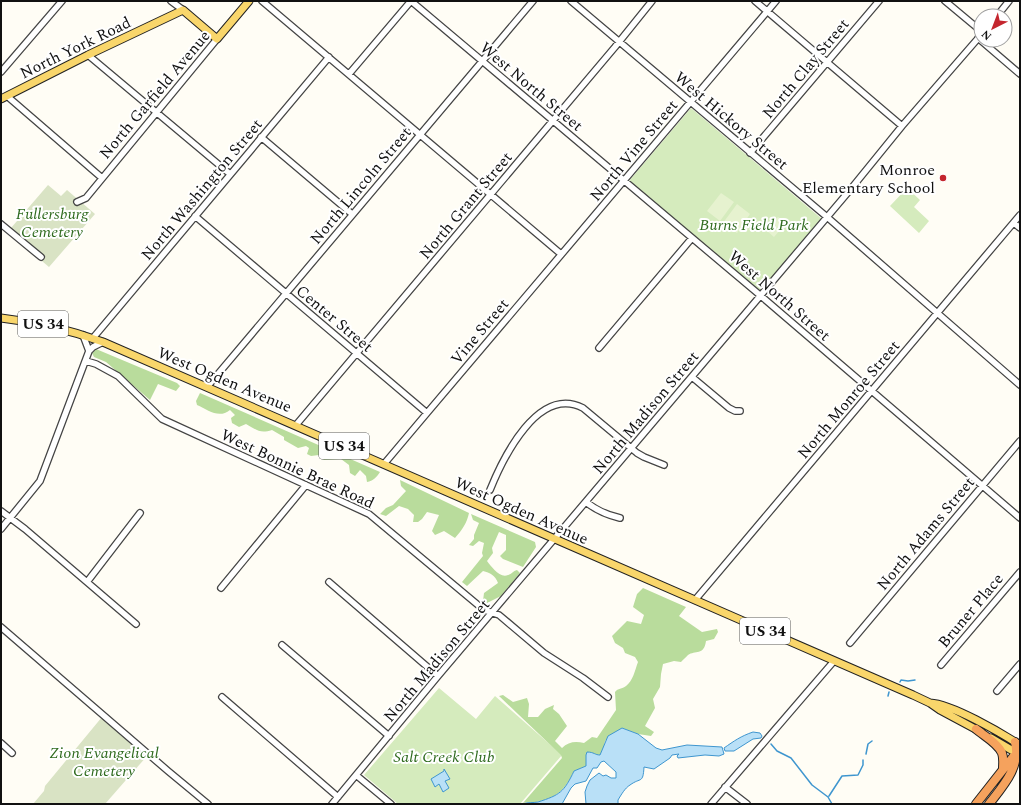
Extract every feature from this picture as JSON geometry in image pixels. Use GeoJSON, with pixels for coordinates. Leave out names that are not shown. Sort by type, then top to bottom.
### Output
{"type":"FeatureCollection","features":[{"type":"Feature","properties":{"kind":"highway"},"geometry":{"type":"LineString","coordinates":[[976,729],[996,745],[1002,752],[1004,760],[1003,769]]}},
{"type":"Feature","properties":{"kind":"highway"},"geometry":{"type":"LineString","coordinates":[[976,804],[1018,749]]}},
{"type":"Feature","properties":{"kind":"highway"},"geometry":{"type":"LineString","coordinates":[[1011,776],[1017,762],[1018,749]]}},
{"type":"Feature","properties":{"kind":"highway"},"geometry":{"type":"LineString","coordinates":[[989,804],[1011,776],[1020,769]]}},
{"type":"Feature","properties":{"kind":"main road","name":"North Garfield Avenue"},"geometry":{"type":"LineString","coordinates":[[217,39],[249,1]]}},
{"type":"Feature","properties":{"kind":"main road"},"geometry":{"type":"LineString","coordinates":[[183,10],[217,39]]}},
{"type":"Feature","properties":{"kind":"main road","name":"North York Road"},"geometry":{"type":"LineString","coordinates":[[4,98],[88,55],[183,10]]}},
{"type":"Feature","properties":{"kind":"main road","name":"US 34"},"geometry":{"type":"LineString","coordinates":[[1,318],[42,324],[103,342]]}},
{"type":"Feature","properties":{"kind":"main road","name":"West Ogden Avenue"},"geometry":{"type":"LineString","coordinates":[[103,342],[930,703],[976,729],[1018,749]]}},
{"type":"Feature","properties":{"kind":"main road","name":"West Ogden Avenue"},"geometry":{"type":"LineString","coordinates":[[930,703],[937,703],[964,714],[1018,749]]}},
{"type":"Feature","properties":{"kind":"street"},"geometry":{"type":"LineString","coordinates":[[1,72],[62,1]]}},
{"type":"Feature","properties":{"kind":"street"},"geometry":{"type":"LineString","coordinates":[[172,1],[183,10]]}},
{"type":"Feature","properties":{"kind":"street"},"geometry":{"type":"LineString","coordinates":[[262,1],[490,195],[562,254]]}},
{"type":"Feature","properties":{"kind":"street"},"geometry":{"type":"LineString","coordinates":[[349,74],[411,1]]}},
{"type":"Feature","properties":{"kind":"street","name":"West North Street"},"geometry":{"type":"LineString","coordinates":[[411,1],[761,296],[1020,518]]}},
{"type":"Feature","properties":{"kind":"street","name":"North Lincoln Street"},"geometry":{"type":"LineString","coordinates":[[207,387],[533,1]]}},
{"type":"Feature","properties":{"kind":"street","name":"West Hickory Street"},"geometry":{"type":"LineString","coordinates":[[571,1],[827,217],[1020,386]]}},
{"type":"Feature","properties":{"kind":"street","name":"North Grant Street"},"geometry":{"type":"LineString","coordinates":[[296,425],[620,42],[652,1]]}},
{"type":"Feature","properties":{"kind":"street"},"geometry":{"type":"LineString","coordinates":[[755,1],[902,126]]}},
{"type":"Feature","properties":{"kind":"street","name":"North Vine Street"},"geometry":{"type":"LineString","coordinates":[[525,297],[776,1]]}},
{"type":"Feature","properties":{"kind":"street","name":"North Clay Street"},"geometry":{"type":"LineString","coordinates":[[750,153],[879,1]]}},
{"type":"Feature","properties":{"kind":"street"},"geometry":{"type":"LineString","coordinates":[[945,1],[973,24]]}},
{"type":"Feature","properties":{"kind":"street","name":"North Garfield Avenue"},"geometry":{"type":"LineString","coordinates":[[77,202],[86,198],[217,39]]}},
{"type":"Feature","properties":{"kind":"street","name":"North Madison Street"},"geometry":{"type":"LineString","coordinates":[[332,804],[438,676],[761,296],[902,126],[973,44]]}},
{"type":"Feature","properties":{"kind":"street"},"geometry":{"type":"LineString","coordinates":[[993,48],[1020,74]]}},
{"type":"Feature","properties":{"kind":"street"},"geometry":{"type":"LineString","coordinates":[[88,55],[230,174]]}},
{"type":"Feature","properties":{"kind":"street","name":"North Washington Street"},"geometry":{"type":"LineString","coordinates":[[93,338],[329,57]]}},
{"type":"Feature","properties":{"kind":"street"},"geometry":{"type":"LineString","coordinates":[[4,98],[102,178]]}},
{"type":"Feature","properties":{"kind":"street"},"geometry":{"type":"LineString","coordinates":[[262,137],[352,214]]}},
{"type":"Feature","properties":{"kind":"street","name":"North Monroe Street"},"geometry":{"type":"LineString","coordinates":[[695,600],[1020,215]]}},
{"type":"Feature","properties":{"kind":"street","name":"Center Street"},"geometry":{"type":"LineString","coordinates":[[195,216],[427,413]]}},
{"type":"Feature","properties":{"kind":"street"},"geometry":{"type":"LineString","coordinates":[[1014,222],[1020,228]]}},
{"type":"Feature","properties":{"kind":"street"},"geometry":{"type":"LineString","coordinates":[[1,224],[41,257]]}},
{"type":"Feature","properties":{"kind":"street"},"geometry":{"type":"LineString","coordinates":[[600,348],[692,238]]}},
{"type":"Feature","properties":{"kind":"street","name":"Vine Street"},"geometry":{"type":"LineString","coordinates":[[427,413],[525,297]]}},
{"type":"Feature","properties":{"kind":"street"},"geometry":{"type":"LineString","coordinates":[[83,335],[89,351]]}},
{"type":"Feature","properties":{"kind":"street"},"geometry":{"type":"LineString","coordinates":[[1,529],[40,481],[89,351],[93,347],[103,342]]}},
{"type":"Feature","properties":{"kind":"street","name":"West Bonnie Brae Road"},"geometry":{"type":"LineString","coordinates":[[86,361],[96,364],[118,376],[153,412],[162,419],[374,516],[484,610],[499,615],[544,653],[588,681],[608,697]]}},
{"type":"Feature","properties":{"kind":"street"},"geometry":{"type":"LineString","coordinates":[[692,377],[729,408],[735,411],[740,411]]}},
{"type":"Feature","properties":{"kind":"street"},"geometry":{"type":"LineString","coordinates":[[490,490],[504,459],[520,435],[542,412],[555,405],[569,404],[583,408],[631,449],[644,457],[664,465]]}},
{"type":"Feature","properties":{"kind":"street"},"geometry":{"type":"LineString","coordinates":[[384,464],[427,413]]}},
{"type":"Feature","properties":{"kind":"street","name":"North Adams Street"},"geometry":{"type":"LineString","coordinates":[[850,643],[1020,441]]}},
{"type":"Feature","properties":{"kind":"street"},"geometry":{"type":"LineString","coordinates":[[221,588],[306,485]]}},
{"type":"Feature","properties":{"kind":"street"},"geometry":{"type":"LineString","coordinates":[[586,502],[608,516],[620,518]]}},
{"type":"Feature","properties":{"kind":"street"},"geometry":{"type":"LineString","coordinates":[[1,511],[136,624]]}},
{"type":"Feature","properties":{"kind":"street"},"geometry":{"type":"LineString","coordinates":[[87,582],[140,513]]}},
{"type":"Feature","properties":{"kind":"street","name":"Bruner Place"},"geometry":{"type":"LineString","coordinates":[[941,665],[1020,572]]}},
{"type":"Feature","properties":{"kind":"street"},"geometry":{"type":"LineString","coordinates":[[329,582],[438,676]]}},
{"type":"Feature","properties":{"kind":"street"},"geometry":{"type":"LineString","coordinates":[[1,627],[208,804]]}},
{"type":"Feature","properties":{"kind":"street"},"geometry":{"type":"LineString","coordinates":[[282,645],[389,736]]}},
{"type":"Feature","properties":{"kind":"street"},"geometry":{"type":"LineString","coordinates":[[711,804],[834,661]]}},
{"type":"Feature","properties":{"kind":"street"},"geometry":{"type":"LineString","coordinates":[[997,691],[1020,664]]}},
{"type":"Feature","properties":{"kind":"street"},"geometry":{"type":"LineString","coordinates":[[222,697],[338,797]]}},
{"type":"Feature","properties":{"kind":"street"},"geometry":{"type":"LineString","coordinates":[[1,743],[12,752]]}},
{"type":"Feature","properties":{"kind":"street"},"geometry":{"type":"LineString","coordinates":[[356,775],[391,804]]}},
{"type":"Feature","properties":{"kind":"street"},"geometry":{"type":"LineString","coordinates":[[725,787],[747,804]]}},
{"type":"Feature","properties":{"kind":"green space","name":"Burns Field Park"},"geometry":{"type":"Polygon","coordinates":[[[691,108],[822,219],[760,292],[629,181],[691,108]]]}},
{"type":"Feature","properties":{"kind":"green space","name":"Fullersburg Cemetery"},"geometry":{"type":"Polygon","coordinates":[[[48,185],[61,196],[67,190],[95,214],[49,267],[36,256],[39,252],[11,228],[48,185]]]}},
{"type":"Feature","properties":{"kind":"green space"},"geometry":{"type":"Polygon","coordinates":[[[907,188],[920,200],[914,207],[929,221],[919,233],[890,206],[907,188]]]}},
{"type":"Feature","properties":{"kind":"green space"},"geometry":{"type":"Polygon","coordinates":[[[721,193],[734,202],[720,221],[707,211],[721,193]]]}},
{"type":"Feature","properties":{"kind":"green space"},"geometry":{"type":"Polygon","coordinates":[[[737,204],[750,214],[737,233],[723,223],[737,204]]]}},
{"type":"Feature","properties":{"kind":"green space"},"geometry":{"type":"Polygon","coordinates":[[[778,217],[786,223],[774,237],[766,230],[778,217]]]}},
{"type":"Feature","properties":{"kind":"green space"},"geometry":{"type":"Polygon","coordinates":[[[96,349],[177,383],[180,386],[176,391],[158,384],[150,400],[106,362],[94,357],[92,353],[96,349]]]}},
{"type":"Feature","properties":{"kind":"green space"},"geometry":{"type":"Polygon","coordinates":[[[200,393],[380,472],[378,476],[367,482],[366,476],[360,470],[355,476],[350,473],[349,465],[341,459],[324,460],[319,455],[311,456],[307,454],[309,448],[306,446],[298,448],[284,440],[284,437],[272,430],[256,430],[246,424],[239,427],[232,423],[231,418],[235,415],[230,410],[226,413],[218,414],[197,405],[196,401],[200,393]]]}},
{"type":"Feature","properties":{"kind":"green space"},"geometry":{"type":"Polygon","coordinates":[[[400,480],[469,513],[464,526],[455,538],[444,531],[435,535],[432,531],[439,515],[427,512],[418,522],[413,522],[414,515],[408,509],[399,506],[386,516],[380,514],[386,508],[393,505],[406,491],[401,486],[400,480]]]}},
{"type":"Feature","properties":{"kind":"green space"},"geometry":{"type":"Polygon","coordinates":[[[471,514],[535,542],[536,547],[523,567],[503,559],[500,556],[506,550],[506,535],[499,532],[492,548],[493,553],[487,561],[499,574],[505,576],[517,570],[520,573],[501,596],[487,603],[483,601],[484,593],[498,583],[494,576],[483,571],[467,586],[462,582],[483,556],[482,553],[484,543],[479,541],[473,546],[469,545],[474,539],[479,523],[473,520],[471,514]]]}},
{"type":"Feature","properties":{"kind":"green space"},"geometry":{"type":"Polygon","coordinates":[[[643,588],[686,607],[679,616],[702,632],[717,629],[718,632],[714,639],[706,641],[705,646],[701,651],[688,655],[681,662],[674,661],[663,664],[660,687],[653,699],[655,708],[645,726],[654,732],[651,736],[638,734],[622,728],[605,741],[604,748],[600,755],[586,755],[586,766],[574,771],[560,792],[550,798],[523,803],[562,758],[561,755],[499,696],[503,695],[513,702],[527,698],[529,704],[528,717],[538,717],[545,709],[554,705],[553,709],[559,714],[567,726],[555,741],[562,748],[569,743],[584,743],[592,737],[597,738],[616,710],[615,692],[628,684],[634,675],[638,662],[635,657],[625,653],[623,648],[615,643],[612,636],[627,621],[641,624],[644,615],[633,607],[637,594],[643,588]]]}},
{"type":"Feature","properties":{"kind":"green space","name":"Salt Creek Club"},"geometry":{"type":"Polygon","coordinates":[[[439,688],[476,719],[495,696],[562,755],[520,804],[398,804],[364,775],[439,688]]]}},
{"type":"Feature","properties":{"kind":"green space","name":"Zion Evangelical Cemetery"},"geometry":{"type":"Polygon","coordinates":[[[102,717],[147,756],[105,804],[33,804],[44,791],[45,786],[102,717]]]}},
{"type":"Feature","properties":{"kind":"water"},"geometry":{"type":"Polygon","coordinates":[[[622,728],[638,734],[656,748],[662,750],[687,745],[722,747],[724,754],[719,756],[705,755],[678,758],[677,756],[679,754],[672,755],[654,769],[644,767],[642,778],[626,788],[618,800],[618,804],[586,804],[585,792],[590,780],[599,773],[603,776],[606,775],[611,778],[616,778],[616,772],[604,761],[601,762],[597,768],[593,768],[586,781],[575,784],[571,788],[562,804],[523,804],[538,802],[552,797],[560,792],[567,784],[574,771],[586,766],[587,752],[600,755],[608,736],[622,728]]]}},
{"type":"Feature","properties":{"kind":"water"},"geometry":{"type":"Polygon","coordinates":[[[753,732],[760,733],[762,736],[761,738],[753,739],[734,751],[725,751],[724,748],[731,743],[753,732]]]}},
{"type":"Feature","properties":{"kind":"water"},"geometry":{"type":"Polygon","coordinates":[[[444,769],[450,779],[445,781],[449,788],[443,792],[439,784],[435,787],[431,779],[444,771],[444,769]]]}},
{"type":"Feature","properties":{"kind":"waterway"},"geometry":{"type":"LineString","coordinates":[[900,682],[901,680],[915,680]]}},
{"type":"Feature","properties":{"kind":"waterway"},"geometry":{"type":"LineString","coordinates":[[888,696],[889,692]]}},
{"type":"Feature","properties":{"kind":"waterway"},"geometry":{"type":"LineString","coordinates":[[866,754],[868,744],[872,741]]}},
{"type":"Feature","properties":{"kind":"waterway"},"geometry":{"type":"LineString","coordinates":[[771,744],[777,751],[791,758],[812,785],[828,797],[832,804]]}},
{"type":"Feature","properties":{"kind":"waterway"},"geometry":{"type":"LineString","coordinates":[[829,796],[842,776],[858,775],[863,765],[863,760]]}},
{"type":"Feature","properties":{"kind":"place","name":"Monroe Elementary School"},"geometry":{"type":"Point","coordinates":[943,178]}}]}
